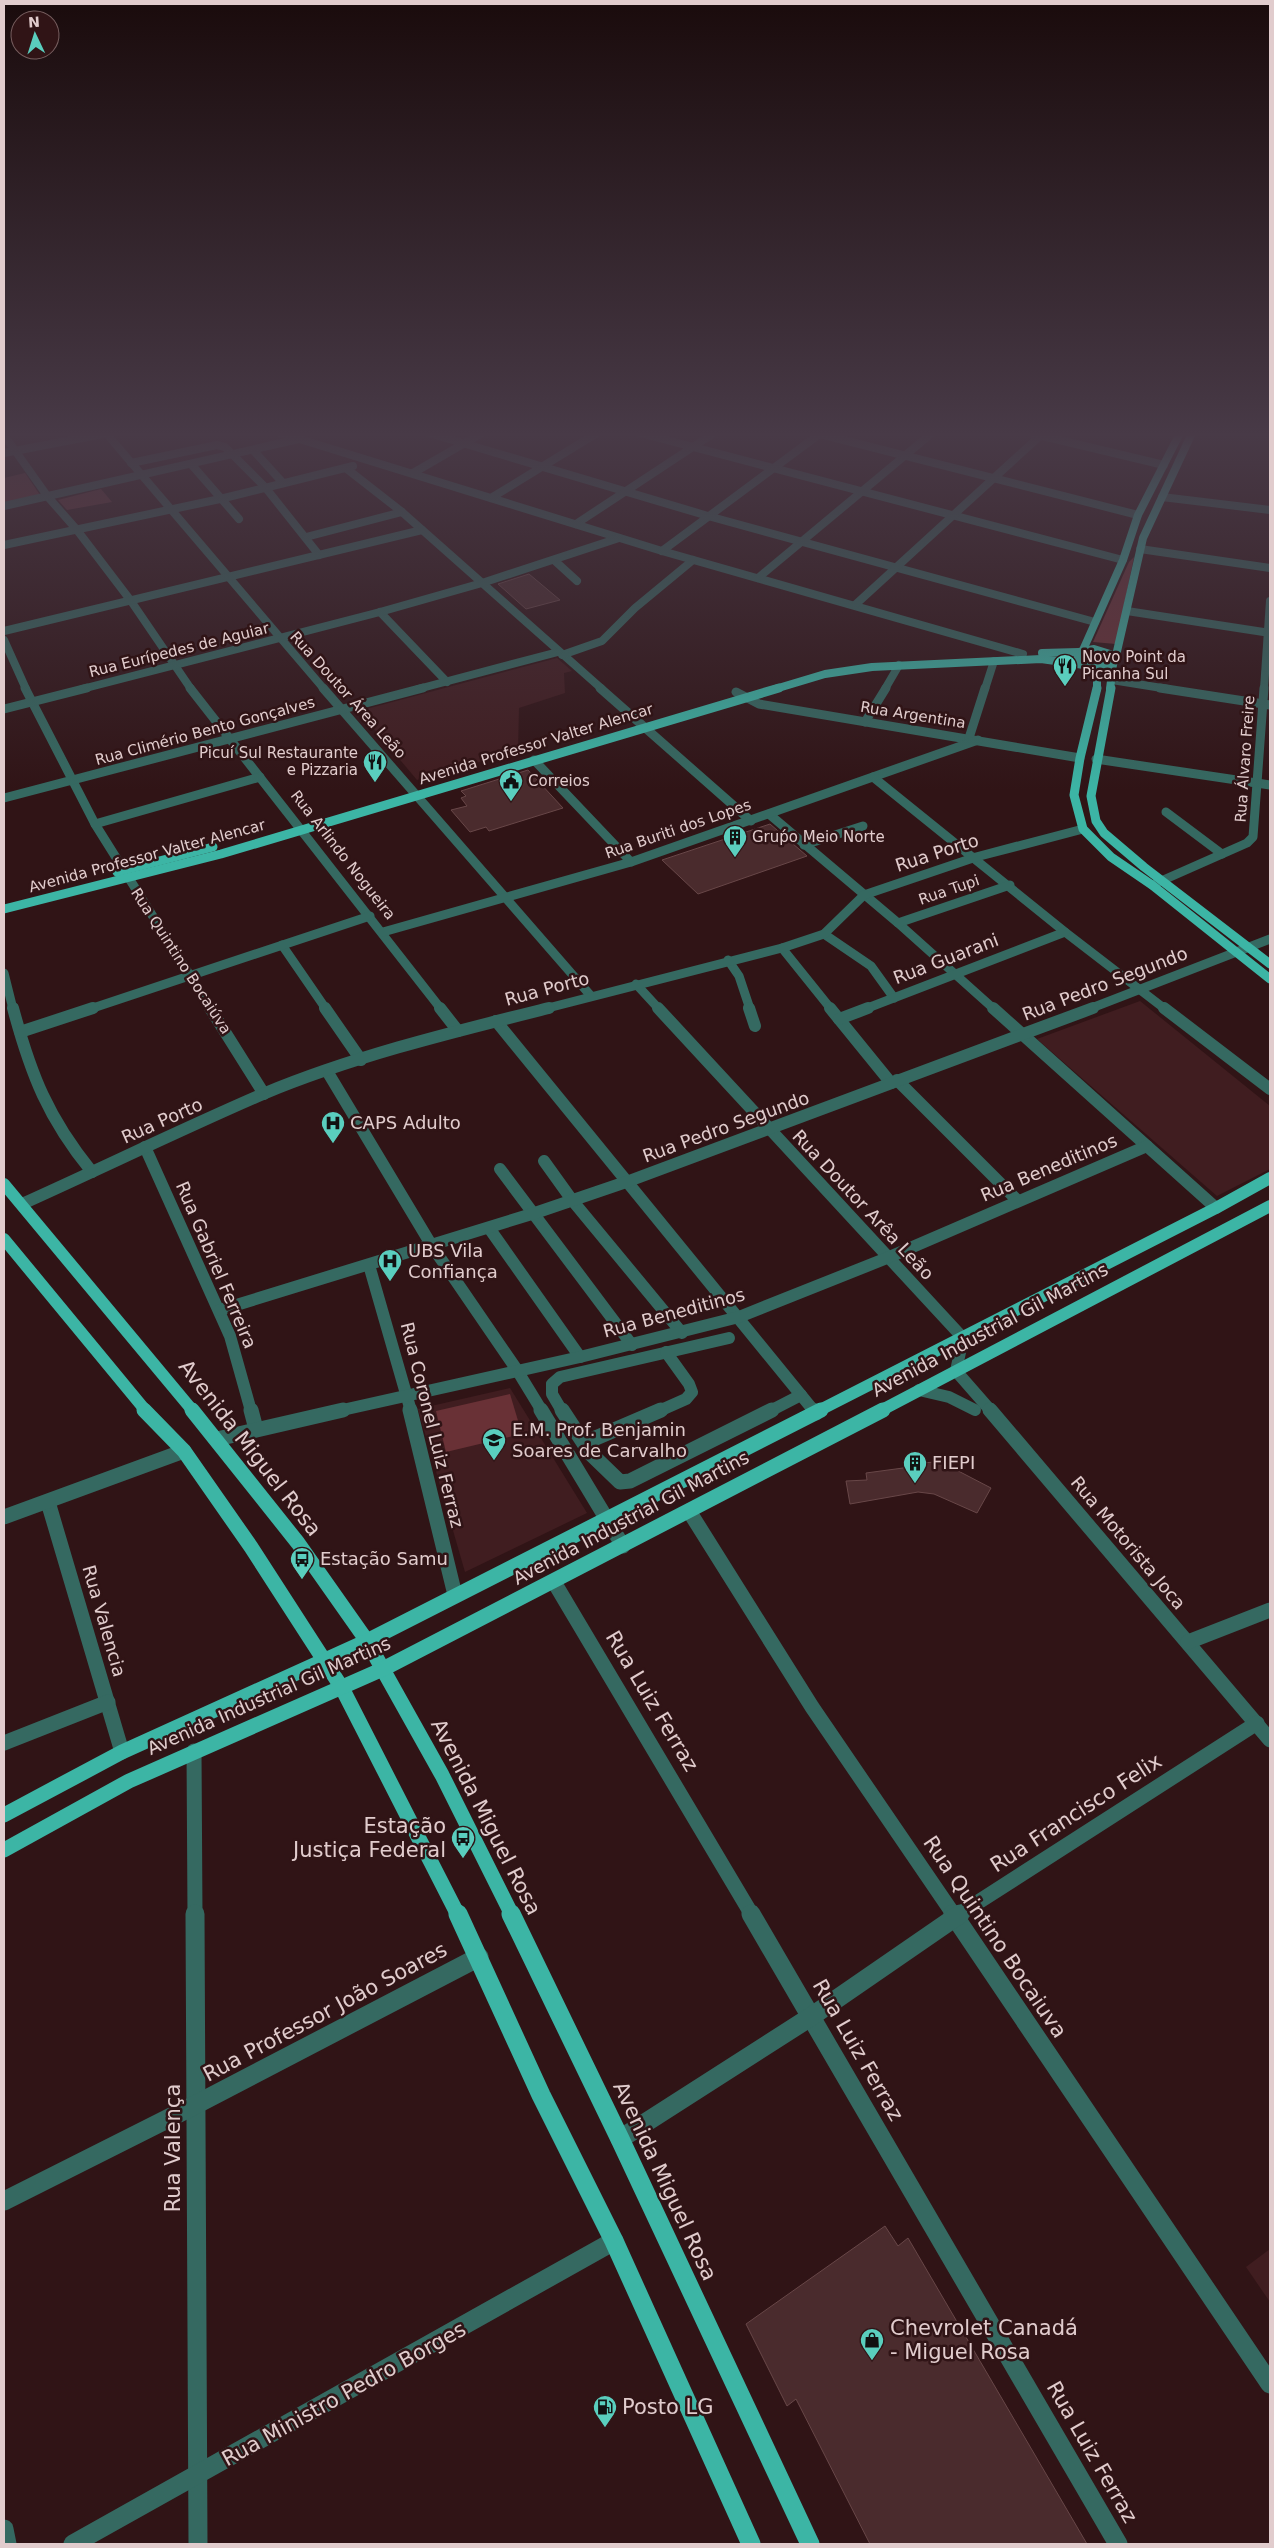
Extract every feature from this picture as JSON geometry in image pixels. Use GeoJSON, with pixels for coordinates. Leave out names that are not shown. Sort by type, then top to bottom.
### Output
{"type":"FeatureCollection","features":[{"type":"Feature","properties":{"kind":"main road"},"geometry":{"type":"LineString","coordinates":[[1126,552],[1077,660],[1087,666],[1097,679],[1097,690],[1080,758],[1074,795],[1076,811],[1083,829],[1112,857],[1152,885],[1270,979]]}},
{"type":"Feature","properties":{"kind":"main road"},"geometry":{"type":"LineString","coordinates":[[1139,552],[1114,662],[1090,796],[1096,821],[1115,843],[1270,964]]}},
{"type":"Feature","properties":{"kind":"main road","name":"Avenida Professor Valter Alencar"},"geometry":{"type":"LineString","coordinates":[[4,900],[180,866],[299,826],[717,702],[739,695],[841,663],[1100,650],[1110,654],[1114,662],[1102,668],[1041,659],[899,666],[832,673],[739,695]]}},
{"type":"Feature","properties":{"kind":"main road","name":"Avenida Professor Valter Alencar"},"geometry":{"type":"LineString","coordinates":[[416,792],[534,760],[642,724]]}},
{"type":"Feature","properties":{"kind":"main road","name":"Avenida Professor Valter Alencar"},"geometry":{"type":"LineString","coordinates":[[4,909],[126,875]]}},
{"type":"Feature","properties":{"kind":"main road","name":"Avenida Industrial Gil Martins"},"geometry":{"type":"LineString","coordinates":[[4,1815],[122,1752],[367,1641],[963,1338],[1216,1208],[1270,1178]]}},
{"type":"Feature","properties":{"kind":"main road","name":"Avenida Miguel Rosa"},"geometry":{"type":"LineString","coordinates":[[4,1184],[217,1439],[298,1543],[367,1641],[442,1775],[620,2139],[810,2544]]}},
{"type":"Feature","properties":{"kind":"main road","name":"Avenida Industrial Gil Martins"},"geometry":{"type":"LineString","coordinates":[[4,1850],[129,1781],[383,1669],[624,1546],[1270,1206]]}},
{"type":"Feature","properties":{"kind":"main road"},"geometry":{"type":"LineString","coordinates":[[4,1239],[140,1405],[184,1451],[250,1547],[342,1688],[404,1806],[479,1957],[541,2095],[614,2241],[746,2542]]}},
{"type":"Feature","properties":{"kind":"street","name":"Rua Arlindo Nogueira"},"geometry":{"type":"LineString","coordinates":[[94,552],[131,601],[174,666],[383,932],[458,1031]]}},
{"type":"Feature","properties":{"kind":"street","name":"Rua Doutor Área Leão"},"geometry":{"type":"LineString","coordinates":[[205,552],[592,996]]}},
{"type":"Feature","properties":{"kind":"street"},"geometry":{"type":"LineString","coordinates":[[4,630],[333,552]]}},
{"type":"Feature","properties":{"kind":"street"},"geometry":{"type":"LineString","coordinates":[[447,552],[750,821]]}},
{"type":"Feature","properties":{"kind":"street","name":"Rua Eurípedes de Aguiar"},"geometry":{"type":"LineString","coordinates":[[4,709],[380,612],[482,583],[578,552]]}},
{"type":"Feature","properties":{"kind":"street"},"geometry":{"type":"LineString","coordinates":[[665,552],[1022,654]]}},
{"type":"Feature","properties":{"kind":"street"},"geometry":{"type":"LineString","coordinates":[[758,578],[790,552]]}},
{"type":"Feature","properties":{"kind":"street"},"geometry":{"type":"LineString","coordinates":[[838,552],[1095,622]]}},
{"type":"Feature","properties":{"kind":"street"},"geometry":{"type":"LineString","coordinates":[[855,606],[915,552]]}},
{"type":"Feature","properties":{"kind":"street"},"geometry":{"type":"LineString","coordinates":[[1092,552],[1123,560]]}},
{"type":"Feature","properties":{"kind":"street"},"geometry":{"type":"LineString","coordinates":[[1160,552],[1270,568]]}},
{"type":"Feature","properties":{"kind":"street"},"geometry":{"type":"LineString","coordinates":[[554,560],[576,581]]}},
{"type":"Feature","properties":{"kind":"street","name":"Rua Climério Bento Gonçalves"},"geometry":{"type":"LineString","coordinates":[[4,798],[597,643],[608,637],[636,608],[693,560]]}},
{"type":"Feature","properties":{"kind":"street","name":"Rua Álvaro Freire"},"geometry":{"type":"LineString","coordinates":[[1152,885],[1246,843],[1253,837],[1256,783],[1267,704],[1270,601]]}},
{"type":"Feature","properties":{"kind":"street"},"geometry":{"type":"LineString","coordinates":[[1127,611],[1269,633]]}},
{"type":"Feature","properties":{"kind":"street"},"geometry":{"type":"LineString","coordinates":[[380,612],[447,682]]}},
{"type":"Feature","properties":{"kind":"street","name":"Rua Quintino Bocaiúva"},"geometry":{"type":"LineString","coordinates":[[4,640],[32,702],[96,824],[264,1094]]}},
{"type":"Feature","properties":{"kind":"street"},"geometry":{"type":"LineString","coordinates":[[973,739],[994,661]]}},
{"type":"Feature","properties":{"kind":"street"},"geometry":{"type":"LineString","coordinates":[[865,722],[899,666]]}},
{"type":"Feature","properties":{"kind":"street"},"geometry":{"type":"LineString","coordinates":[[1112,680],[1267,704]]}},
{"type":"Feature","properties":{"kind":"street","name":"Rua Argentina"},"geometry":{"type":"LineString","coordinates":[[739,695],[759,704],[1080,758]]}},
{"type":"Feature","properties":{"kind":"street","name":"Rua Buriti dos Lopes"},"geometry":{"type":"LineString","coordinates":[[383,932],[631,862],[873,777],[973,739]]}},
{"type":"Feature","properties":{"kind":"street"},"geometry":{"type":"LineString","coordinates":[[1096,759],[1270,785]]}},
{"type":"Feature","properties":{"kind":"street"},"geometry":{"type":"LineString","coordinates":[[534,760],[631,862]]}},
{"type":"Feature","properties":{"kind":"street"},"geometry":{"type":"LineString","coordinates":[[96,824],[260,777]]}},
{"type":"Feature","properties":{"kind":"street"},"geometry":{"type":"LineString","coordinates":[[873,777],[1010,885],[1065,932],[1270,1089]]}},
{"type":"Feature","properties":{"kind":"street"},"geometry":{"type":"LineString","coordinates":[[1166,812],[1222,854]]}},
{"type":"Feature","properties":{"kind":"street"},"geometry":{"type":"LineString","coordinates":[[769,814],[898,923],[1216,1208]]}},
{"type":"Feature","properties":{"kind":"street"},"geometry":{"type":"LineString","coordinates":[[804,845],[863,826]]}},
{"type":"Feature","properties":{"kind":"street","name":"Rua Porto"},"geometry":{"type":"LineString","coordinates":[[22,1204],[264,1094],[327,1071],[458,1031],[728,960],[782,948],[824,934],[864,895],[976,858],[1083,829]]}},
{"type":"Feature","properties":{"kind":"street","name":"Rua Tupi"},"geometry":{"type":"LineString","coordinates":[[898,923],[1010,885]]}},
{"type":"Feature","properties":{"kind":"street"},"geometry":{"type":"LineString","coordinates":[[20,1032],[370,916]]}},
{"type":"Feature","properties":{"kind":"street","name":"Rua Guarani"},"geometry":{"type":"LineString","coordinates":[[839,1019],[1065,932]]}},
{"type":"Feature","properties":{"kind":"street"},"geometry":{"type":"LineString","coordinates":[[824,934],[871,966],[894,998]]}},
{"type":"Feature","properties":{"kind":"street","name":"Rua Pedro Segundo"},"geometry":{"type":"LineString","coordinates":[[220,1310],[432,1246],[629,1181],[1022,1035],[1270,939]]}},
{"type":"Feature","properties":{"kind":"street"},"geometry":{"type":"LineString","coordinates":[[282,946],[361,1060]]}},
{"type":"Feature","properties":{"kind":"street"},"geometry":{"type":"LineString","coordinates":[[782,948],[839,1019],[894,1082],[1018,1201]]}},
{"type":"Feature","properties":{"kind":"street"},"geometry":{"type":"LineString","coordinates":[[728,960],[739,976],[755,1026]]}},
{"type":"Feature","properties":{"kind":"street"},"geometry":{"type":"LineString","coordinates":[[4,973],[20,1032],[48,1110],[56,1124],[92,1172]]}},
{"type":"Feature","properties":{"kind":"street","name":"Rua Doutor Arêa Leão"},"geometry":{"type":"LineString","coordinates":[[636,984],[886,1258],[963,1338]]}},
{"type":"Feature","properties":{"kind":"street"},"geometry":{"type":"LineString","coordinates":[[496,1021],[629,1181],[816,1413]]}},
{"type":"Feature","properties":{"kind":"street"},"geometry":{"type":"LineString","coordinates":[[327,1071],[432,1246],[517,1370],[624,1546]]}},
{"type":"Feature","properties":{"kind":"street","name":"Rua Beneditinos"},"geometry":{"type":"LineString","coordinates":[[217,1439],[632,1345],[739,1317],[886,1258],[1147,1146]]}},
{"type":"Feature","properties":{"kind":"street","name":"Rua Gabriel Ferreira"},"geometry":{"type":"LineString","coordinates":[[145,1147],[220,1310],[230,1336],[256,1429]]}},
{"type":"Feature","properties":{"kind":"street"},"geometry":{"type":"LineString","coordinates":[[544,1161],[572,1200],[682,1333]]}},
{"type":"Feature","properties":{"kind":"street"},"geometry":{"type":"LineString","coordinates":[[500,1169],[535,1213],[632,1345]]}},
{"type":"Feature","properties":{"kind":"street"},"geometry":{"type":"LineString","coordinates":[[489,1228],[580,1357]]}},
{"type":"Feature","properties":{"kind":"street","name":"Rua Coronel Luiz Ferraz"},"geometry":{"type":"LineString","coordinates":[[369,1265],[407,1395],[455,1595]]}},
{"type":"Feature","properties":{"kind":"street"},"geometry":{"type":"LineString","coordinates":[[729,1338],[560,1377],[553,1382],[551,1387],[552,1394],[584,1443],[613,1478],[620,1482],[630,1481],[801,1395]]}},
{"type":"Feature","properties":{"kind":"street"},"geometry":{"type":"LineString","coordinates":[[956,1371],[963,1338]]}},
{"type":"Feature","properties":{"kind":"street"},"geometry":{"type":"LineString","coordinates":[[584,1443],[686,1399],[692,1392],[690,1384],[666,1352]]}},
{"type":"Feature","properties":{"kind":"street","name":"Rua Motorista Joca"},"geometry":{"type":"LineString","coordinates":[[956,1371],[1012,1434],[1270,1740]]}},
{"type":"Feature","properties":{"kind":"street"},"geometry":{"type":"LineString","coordinates":[[919,1390],[949,1397],[974,1410]]}},
{"type":"Feature","properties":{"kind":"street"},"geometry":{"type":"LineString","coordinates":[[4,1516],[48,1502],[184,1451]]}},
{"type":"Feature","properties":{"kind":"street","name":"Rua Valencia"},"geometry":{"type":"LineString","coordinates":[[48,1502],[122,1752]]}},
{"type":"Feature","properties":{"kind":"street","name":"Rua Quintino Bocaiuva"},"geometry":{"type":"LineString","coordinates":[[688,1511],[817,1714],[1270,2384]]}},
{"type":"Feature","properties":{"kind":"street","name":"Rua Luiz Ferraz"},"geometry":{"type":"LineString","coordinates":[[554,1582],[812,2016],[1118,2544]]}},
{"type":"Feature","properties":{"kind":"street"},"geometry":{"type":"LineString","coordinates":[[1188,1642],[1270,1610]]}},
{"type":"Feature","properties":{"kind":"street"},"geometry":{"type":"LineString","coordinates":[[4,1743],[108,1702]]}},
{"type":"Feature","properties":{"kind":"street","name":"Rua Francisco Felix"},"geometry":{"type":"LineString","coordinates":[[620,2139],[812,2016],[956,1917],[1257,1723]]}},
{"type":"Feature","properties":{"kind":"street","name":"Rua Valença"},"geometry":{"type":"LineString","coordinates":[[194,1752],[198,2544]]}},
{"type":"Feature","properties":{"kind":"street","name":"Rua Professor João Soares"},"geometry":{"type":"LineString","coordinates":[[4,2201],[197,2104],[479,1957]]}},
{"type":"Feature","properties":{"kind":"street","name":"Rua Ministro Pedro Borges"},"geometry":{"type":"LineString","coordinates":[[73,2544],[198,2476],[614,2241]]}},
{"type":"Feature","properties":{"kind":"street"},"geometry":{"type":"LineString","coordinates":[[4,2528],[6,2544]]}},
{"type":"Feature","properties":{"kind":"shaded area"},"geometry":{"type":"Polygon","coordinates":[[[1134,557],[1116,644],[1093,642],[1129,562],[1134,557]]]}},
{"type":"Feature","properties":{"kind":"shaded area"},"geometry":{"type":"Polygon","coordinates":[[[557,658],[572,671],[564,673],[565,693],[519,708],[518,751],[417,780],[359,711],[557,658]]]}},
{"type":"Feature","properties":{"kind":"shaded area"},"geometry":{"type":"Polygon","coordinates":[[[1140,1001],[1270,1106],[1270,1169],[1217,1196],[1037,1039],[1140,1001]]]}},
{"type":"Feature","properties":{"kind":"shaded area","name":"E.M. Prof. Benjamin Soares de Carvalho"},"geometry":{"type":"Polygon","coordinates":[[[510,1388],[587,1513],[465,1572],[418,1409],[510,1388]]]}},
{"type":"Feature","properties":{"kind":"shaded area"},"geometry":{"type":"Polygon","coordinates":[[[510,1394],[522,1434],[446,1452],[436,1411],[510,1394]]]}},
{"type":"Feature","properties":{"kind":"shaded area"},"geometry":{"type":"Polygon","coordinates":[[[1270,2249],[1270,2302],[1246,2267],[1270,2249]]]}},
{"type":"Feature","properties":{"kind":"building"},"geometry":{"type":"Polygon","coordinates":[[[529,574],[560,600],[526,609],[498,584],[529,574]]]}},
{"type":"Feature","properties":{"kind":"building","name":"Correios"},"geometry":{"type":"Polygon","coordinates":[[[528,770],[563,808],[489,831],[486,827],[470,832],[451,810],[467,806],[461,798],[466,796],[461,791],[528,770]]]}},
{"type":"Feature","properties":{"kind":"building","name":"Gruṕo Meio Norte"},"geometry":{"type":"Polygon","coordinates":[[[770,824],[807,856],[698,894],[662,860],[770,824]]]}},
{"type":"Feature","properties":{"kind":"building","name":"FIEPI"},"geometry":{"type":"Polygon","coordinates":[[[941,1462],[991,1488],[977,1513],[934,1494],[918,1492],[850,1504],[846,1481],[867,1480],[866,1473],[903,1468],[915,1463],[941,1462]]]}},
{"type":"Feature","properties":{"kind":"building","name":"Chevrolet Canadá - Miguel Rosa"},"geometry":{"type":"Polygon","coordinates":[[[885,2226],[898,2246],[908,2238],[1087,2544],[870,2544],[796,2399],[787,2406],[746,2324],[885,2226]]]}},
{"type":"Feature","properties":{"kind":"place","name":"Novo Point da Picanha Sul"},"geometry":{"type":"Point","coordinates":[1065,687]}},
{"type":"Feature","properties":{"kind":"place","name":"Picuí Sul Restaurante e Pizzaria"},"geometry":{"type":"Point","coordinates":[375,783]}},
{"type":"Feature","properties":{"kind":"place","name":"Correios"},"geometry":{"type":"Point","coordinates":[511,802]}},
{"type":"Feature","properties":{"kind":"place","name":"Gruṕo Meio Norte"},"geometry":{"type":"Point","coordinates":[735,858]}},
{"type":"Feature","properties":{"kind":"place","name":"CAPS Adulto"},"geometry":{"type":"Point","coordinates":[333,1144]}},
{"type":"Feature","properties":{"kind":"place","name":"UBS Vila Confiança"},"geometry":{"type":"Point","coordinates":[390,1282]}},
{"type":"Feature","properties":{"kind":"place","name":"E.M. Prof. Benjamin Soares de Carvalho"},"geometry":{"type":"Point","coordinates":[494,1461]}},
{"type":"Feature","properties":{"kind":"place","name":"FIEPI"},"geometry":{"type":"Point","coordinates":[915,1484]}},
{"type":"Feature","properties":{"kind":"place","name":"Estação Samu"},"geometry":{"type":"Point","coordinates":[302,1580]}},
{"type":"Feature","properties":{"kind":"place","name":"Estação Justiça Federal"},"geometry":{"type":"Point","coordinates":[463,1859]}},
{"type":"Feature","properties":{"kind":"place","name":"Chevrolet Canadá - Miguel Rosa"},"geometry":{"type":"Point","coordinates":[872,2361]}},
{"type":"Feature","properties":{"kind":"place","name":"Posto LG"},"geometry":{"type":"Point","coordinates":[605,2428]}}]}
